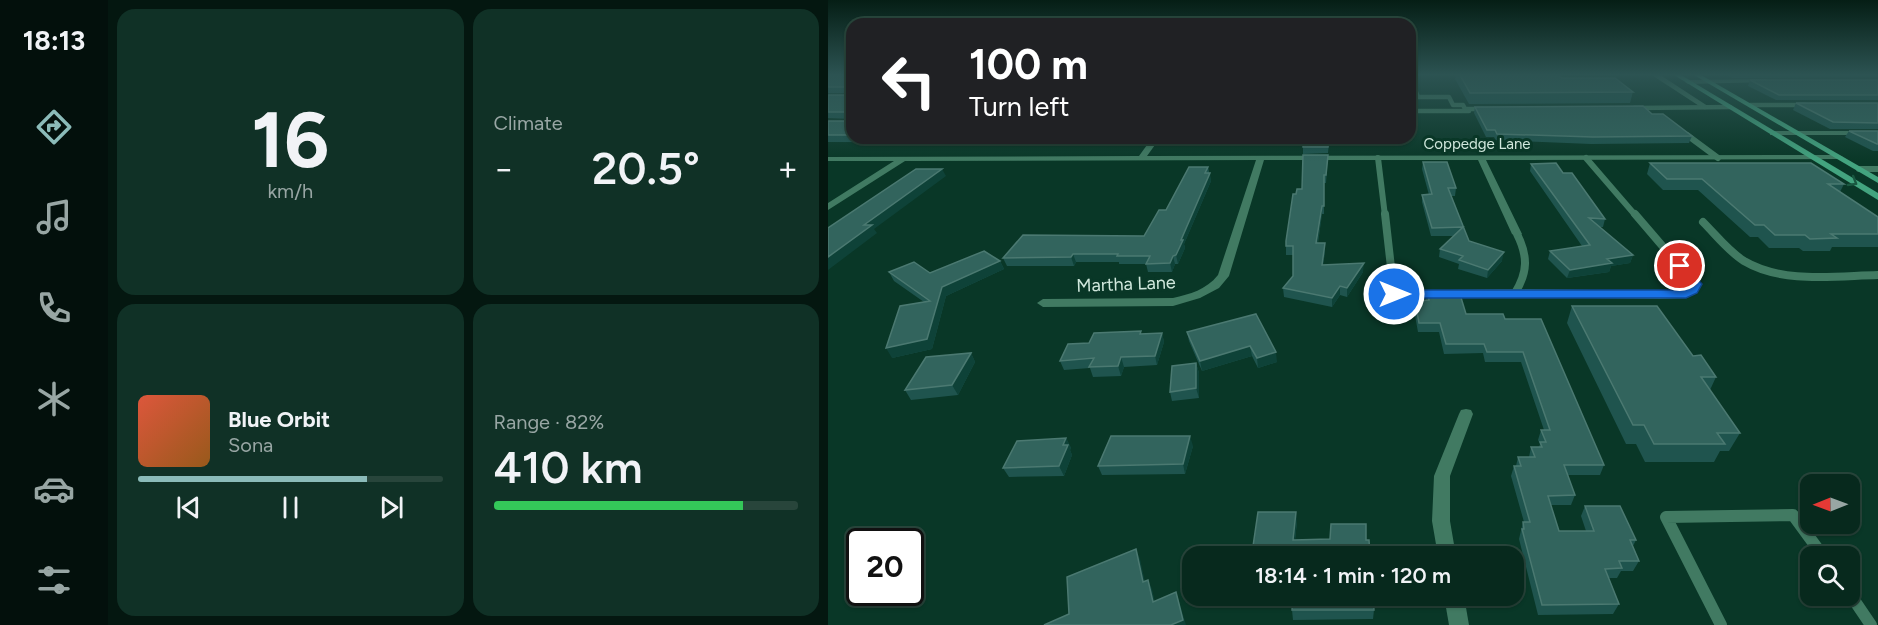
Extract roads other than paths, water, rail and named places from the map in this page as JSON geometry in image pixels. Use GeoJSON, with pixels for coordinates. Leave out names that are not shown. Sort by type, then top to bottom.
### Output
{"type":"FeatureCollection","features":[{"type":"Feature","properties":{"kind":"main road"},"geometry":{"type":"LineString","coordinates":[[1725,104],[1878,197]]}},
{"type":"Feature","properties":{"kind":"main road"},"geometry":{"type":"LineString","coordinates":[[1748,104],[1878,180]]}},
{"type":"Feature","properties":{"kind":"main road"},"geometry":{"type":"LineString","coordinates":[[1730,107],[1751,106]]}},
{"type":"Feature","properties":{"kind":"street"},"geometry":{"type":"LineString","coordinates":[[1773,133],[1878,133]]}},
{"type":"Feature","properties":{"kind":"street"},"geometry":{"type":"LineString","coordinates":[[1142,158],[1152,144]]}},
{"type":"Feature","properties":{"kind":"street","name":"Coppedge Lane"},"geometry":{"type":"LineString","coordinates":[[828,159],[1839,157]]}},
{"type":"Feature","properties":{"kind":"street","name":"Martha Lane"},"geometry":{"type":"LineString","coordinates":[[1043,303],[1173,302],[1196,296],[1215,286],[1223,276],[1261,158]]}},
{"type":"Feature","properties":{"kind":"street"},"geometry":{"type":"LineString","coordinates":[[1481,158],[1516,234]]}},
{"type":"Feature","properties":{"kind":"street"},"geometry":{"type":"LineString","coordinates":[[828,207],[903,159]]}},
{"type":"Feature","properties":{"kind":"street"},"geometry":{"type":"LineString","coordinates":[[1445,546],[1441,520],[1442,476],[1466,414]]}},
{"type":"Feature","properties":{"kind":"street"},"geometry":{"type":"LineString","coordinates":[[1456,606],[1459,625]]}},
{"type":"Feature","properties":{"kind":"lane"},"geometry":{"type":"LineString","coordinates":[[1416,111],[1490,110],[1465,109],[1463,105],[1453,104]]}},
{"type":"Feature","properties":{"kind":"lane"},"geometry":{"type":"LineString","coordinates":[[1701,104],[1706,107]]}},
{"type":"Feature","properties":{"kind":"lane"},"geometry":{"type":"LineString","coordinates":[[1751,106],[1818,105]]}},
{"type":"Feature","properties":{"kind":"lane"},"geometry":{"type":"LineString","coordinates":[[1625,108],[1730,107]]}},
{"type":"Feature","properties":{"kind":"lane"},"geometry":{"type":"LineString","coordinates":[[1632,110],[1655,110],[1664,117]]}},
{"type":"Feature","properties":{"kind":"lane"},"geometry":{"type":"LineString","coordinates":[[1673,124],[1718,158]]}},
{"type":"Feature","properties":{"kind":"lane"},"geometry":{"type":"LineString","coordinates":[[1378,158],[1394,294],[1660,295],[1686,294],[1692,291],[1695,284],[1586,158]]}},
{"type":"Feature","properties":{"kind":"lane"},"geometry":{"type":"LineString","coordinates":[[1859,169],[1878,169]]}},
{"type":"Feature","properties":{"kind":"lane"},"geometry":{"type":"LineString","coordinates":[[1703,222],[1737,256],[1764,270],[1788,274],[1878,275]]}},
{"type":"Feature","properties":{"kind":"lane"},"geometry":{"type":"LineString","coordinates":[[1515,293],[1522,282],[1527,263],[1524,246],[1516,234]]}},
{"type":"Feature","properties":{"kind":"lane"},"geometry":{"type":"LineString","coordinates":[[1721,625],[1666,517],[1793,515],[1816,546]]}},
{"type":"Feature","properties":{"kind":"lane"},"geometry":{"type":"LineString","coordinates":[[1858,606],[1871,625]]}}]}
